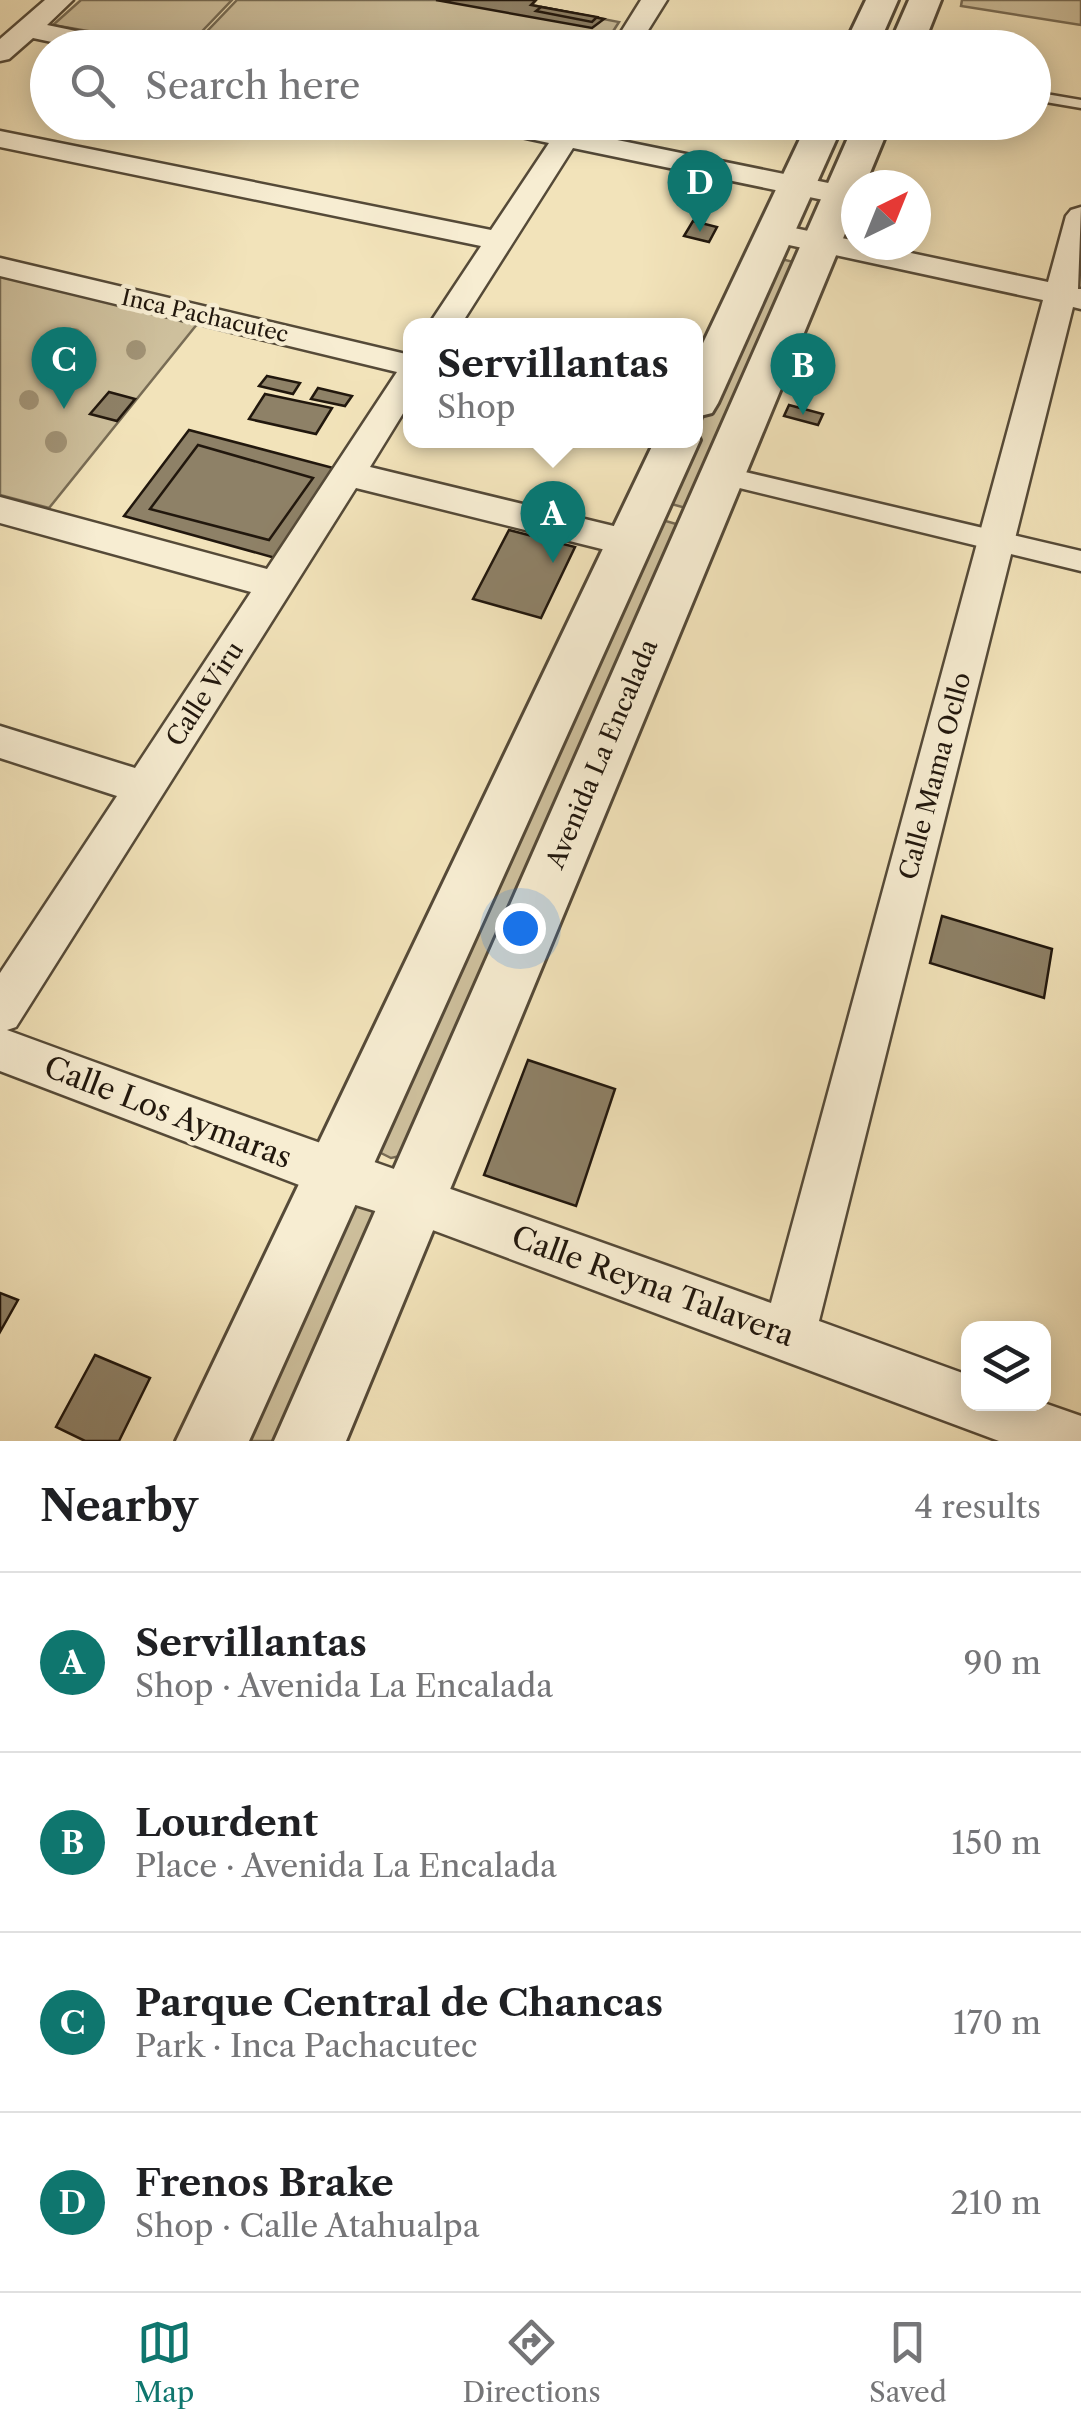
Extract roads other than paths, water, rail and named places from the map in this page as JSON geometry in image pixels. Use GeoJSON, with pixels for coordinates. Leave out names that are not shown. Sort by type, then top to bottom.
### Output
{"type":"FeatureCollection","features":[{"type":"Feature","properties":{"kind":"street"},"geometry":{"type":"LineString","coordinates":[[0,53],[60,0]]}},
{"type":"Feature","properties":{"kind":"street"},"geometry":{"type":"LineString","coordinates":[[635,30],[654,0]]}},
{"type":"Feature","properties":{"kind":"street"},"geometry":{"type":"LineString","coordinates":[[868,30],[882,0]]}},
{"type":"Feature","properties":{"kind":"street"},"geometry":{"type":"LineString","coordinates":[[912,30],[925,0]]}},
{"type":"Feature","properties":{"kind":"street"},"geometry":{"type":"LineString","coordinates":[[28,29],[33,30]]}},
{"type":"Feature","properties":{"kind":"street"},"geometry":{"type":"LineString","coordinates":[[0,139],[499,241]]}},
{"type":"Feature","properties":{"kind":"street"},"geometry":{"type":"LineString","coordinates":[[449,318],[564,140]]}},
{"type":"Feature","properties":{"kind":"street"},"geometry":{"type":"LineString","coordinates":[[612,140],[820,190]]}},
{"type":"Feature","properties":{"kind":"street","name":"Avenida La Encalada"},"geometry":{"type":"LineString","coordinates":[[820,190],[824,140]]}},
{"type":"Feature","properties":{"kind":"street","name":"Avenida La Encalada"},"geometry":{"type":"LineString","coordinates":[[703,391],[798,238],[820,190],[859,140]]}},
{"type":"Feature","properties":{"kind":"street","name":"Calle Mama Ocllo"},"geometry":{"type":"LineString","coordinates":[[789,1336],[996,540],[1071,296],[1081,216]]}},
{"type":"Feature","properties":{"kind":"street"},"geometry":{"type":"LineString","coordinates":[[798,238],[1071,296]]}},
{"type":"Feature","properties":{"kind":"street","name":"Avenida La Encalada"},"geometry":{"type":"LineString","coordinates":[[310,1441],[411,1197],[724,476],[798,238]]}},
{"type":"Feature","properties":{"kind":"street","name":"Inca Pachacutec"},"geometry":{"type":"LineString","coordinates":[[0,267],[403,362]]}},
{"type":"Feature","properties":{"kind":"street","name":"Calle Viru"},"geometry":{"type":"LineString","coordinates":[[0,1012],[403,388]]}},
{"type":"Feature","properties":{"kind":"street"},"geometry":{"type":"LineString","coordinates":[[212,1441],[674,448]]}},
{"type":"Feature","properties":{"kind":"street"},"geometry":{"type":"LineString","coordinates":[[348,474],[630,543]]}},
{"type":"Feature","properties":{"kind":"street"},"geometry":{"type":"LineString","coordinates":[[724,476],[1081,561]]}},
{"type":"Feature","properties":{"kind":"street"},"geometry":{"type":"LineString","coordinates":[[0,510],[276,585]]}},
{"type":"Feature","properties":{"kind":"street"},"geometry":{"type":"LineString","coordinates":[[0,742],[145,788]]}},
{"type":"Feature","properties":{"kind":"street","name":"Calle Los Aymaras"},"geometry":{"type":"LineString","coordinates":[[0,1048],[336,1175]]}},
{"type":"Feature","properties":{"kind":"street","name":"Calle Reyna Talavera"},"geometry":{"type":"LineString","coordinates":[[336,1175],[411,1197],[961,1400]]}},
{"type":"Feature","properties":{"kind":"street","name":"Calle Reyna Talavera"},"geometry":{"type":"LineString","coordinates":[[992,1411],[1074,1441]]}},
{"type":"Feature","properties":{"kind":"lane"},"geometry":{"type":"LineString","coordinates":[[1051,99],[1081,104]]}},
{"type":"Feature","properties":{"kind":"place","name":"Frenos Brake"},"geometry":{"type":"Point","coordinates":[700,232]}},
{"type":"Feature","properties":{"kind":"place","name":"Parque Central de Chancas"},"geometry":{"type":"Point","coordinates":[64,409]}},
{"type":"Feature","properties":{"kind":"place","name":"Lourdent"},"geometry":{"type":"Point","coordinates":[803,415]}},
{"type":"Feature","properties":{"kind":"place","name":"Servillantas"},"geometry":{"type":"Point","coordinates":[553,563]}}]}
